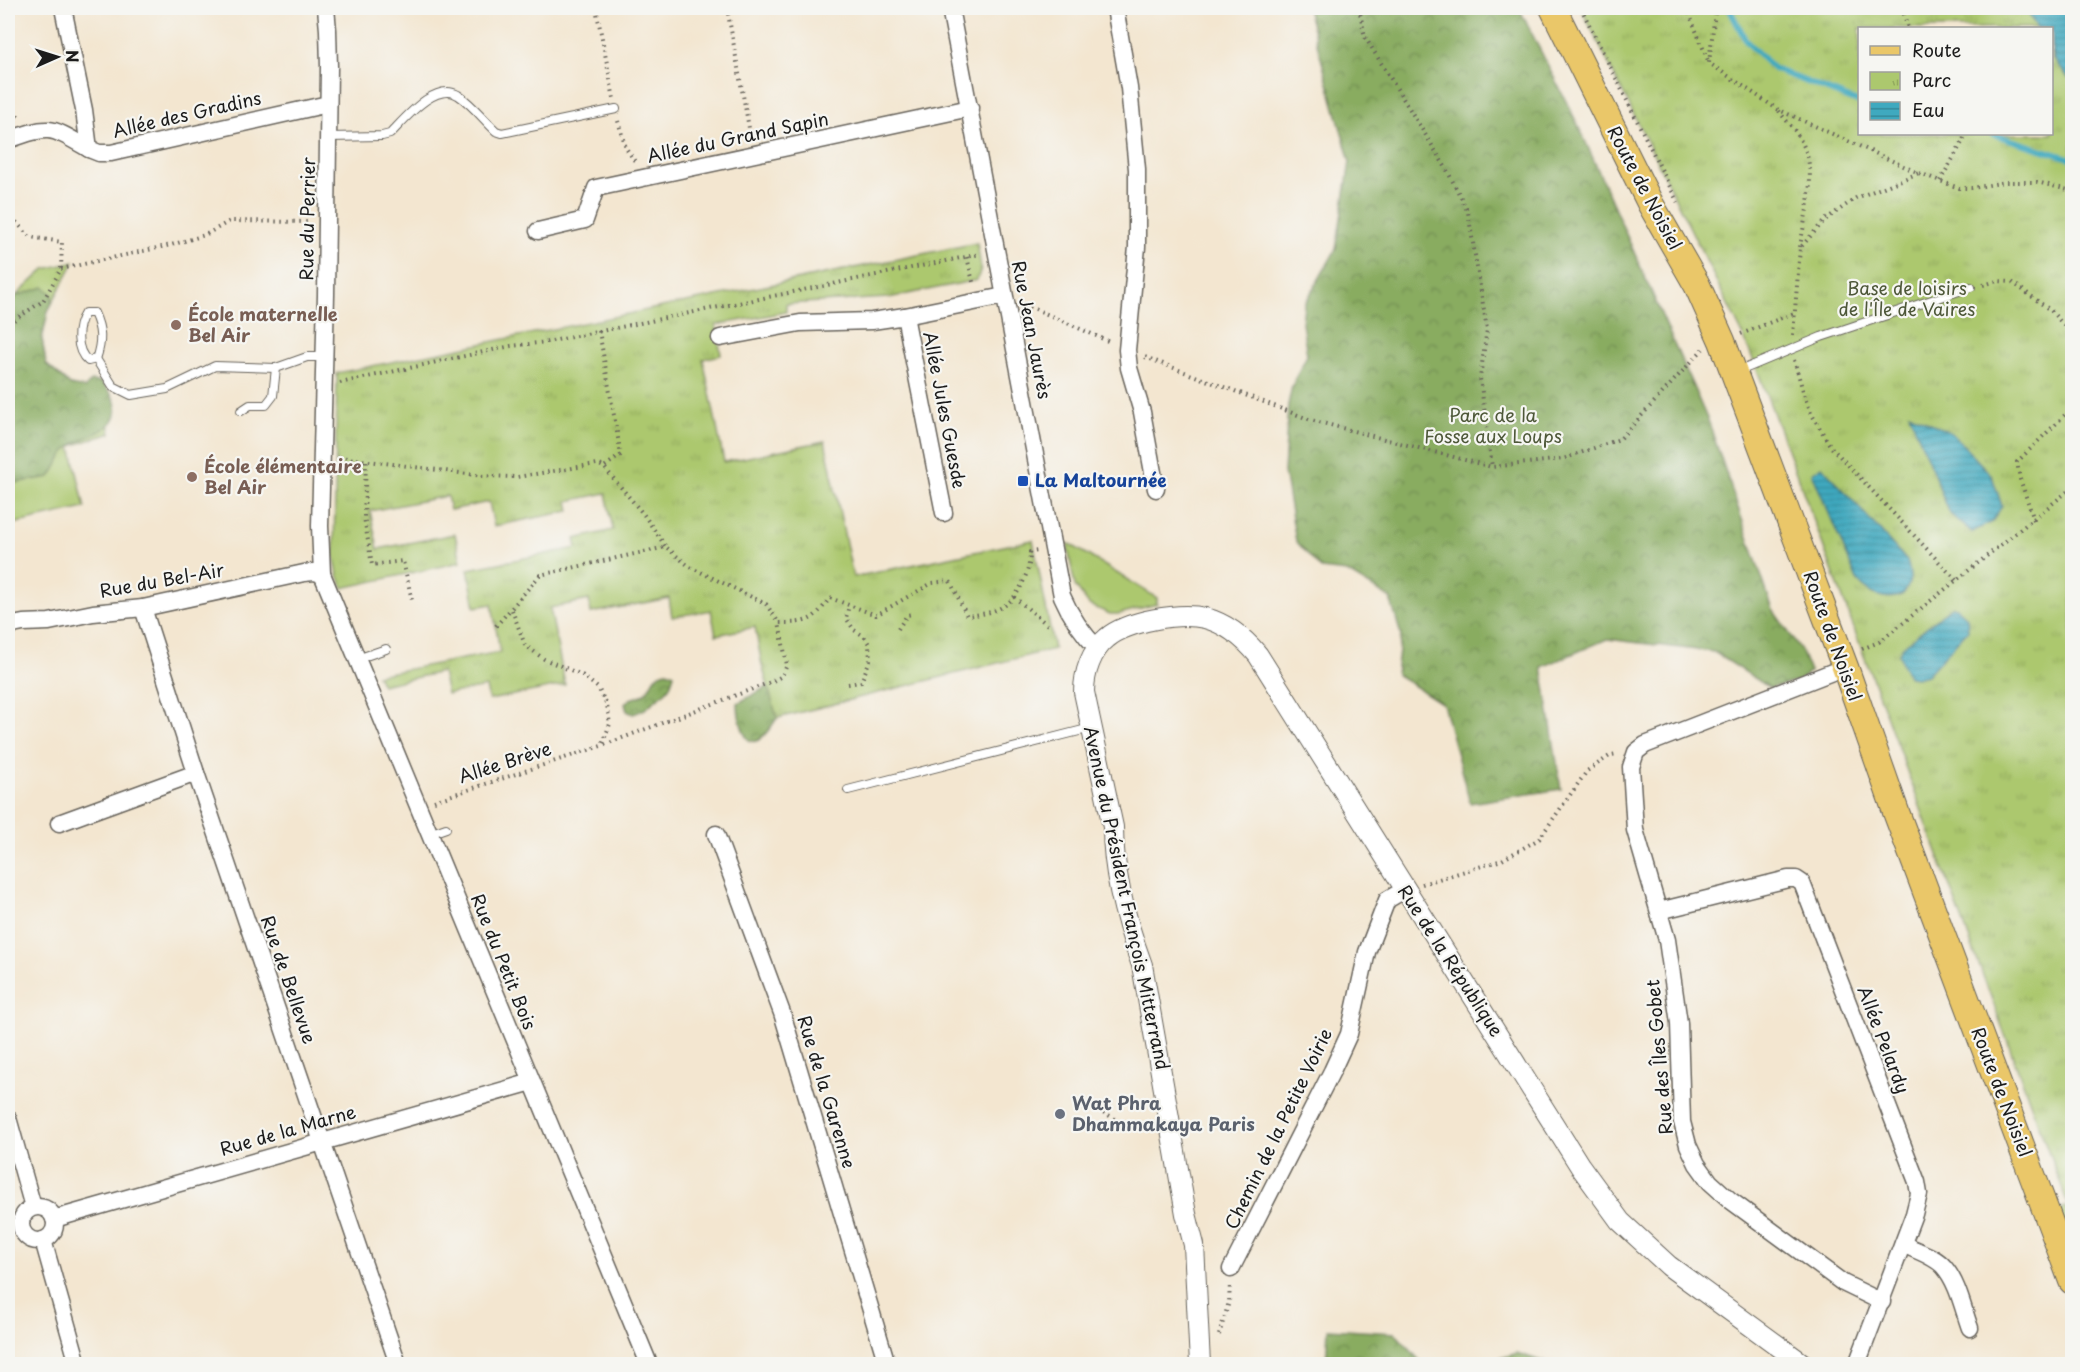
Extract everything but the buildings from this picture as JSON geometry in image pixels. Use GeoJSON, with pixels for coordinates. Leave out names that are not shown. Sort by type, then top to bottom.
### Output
{"type":"FeatureCollection","features":[{"type":"Feature","properties":{"kind":"main road","name":"Route de Noisiel"},"geometry":{"type":"LineString","coordinates":[[1553,8],[1651,205],[1697,285],[1732,337],[1734,373],[1854,658],[1900,823],[2073,1281]]}},
{"type":"Feature","properties":{"kind":"street","name":"Allée des Gradins"},"geometry":{"type":"LineString","coordinates":[[63,8],[84,110],[89,149],[99,153],[111,153],[328,104]]}},
{"type":"Feature","properties":{"kind":"street","name":"Rue Jean Jaurès"},"geometry":{"type":"LineString","coordinates":[[950,8],[1062,596],[1082,633],[1098,649]]}},
{"type":"Feature","properties":{"kind":"street"},"geometry":{"type":"LineString","coordinates":[[1115,8],[1129,88],[1137,169],[1137,247],[1127,350],[1129,368],[1142,412],[1156,489]]}},
{"type":"Feature","properties":{"kind":"street","name":"Rue du Perrier"},"geometry":{"type":"LineString","coordinates":[[322,574],[320,526],[328,137],[326,9]]}},
{"type":"Feature","properties":{"kind":"street","name":"Allée du Grand Sapin"},"geometry":{"type":"LineString","coordinates":[[538,231],[585,220],[596,188],[970,108]]}},
{"type":"Feature","properties":{"kind":"street"},"geometry":{"type":"LineString","coordinates":[[8,140],[37,130],[48,129],[58,131],[89,149]]}},
{"type":"Feature","properties":{"kind":"street","name":"Allée Jules Guesde"},"geometry":{"type":"LineString","coordinates":[[720,338],[800,323],[872,321],[1004,296]]}},
{"type":"Feature","properties":{"kind":"street","name":"Allée Jules Guesde"},"geometry":{"type":"LineString","coordinates":[[905,316],[944,513]]}},
{"type":"Feature","properties":{"kind":"street","name":"Rue du Bel-Air"},"geometry":{"type":"LineString","coordinates":[[8,626],[143,608],[304,573],[322,574]]}},
{"type":"Feature","properties":{"kind":"street","name":"Rue du Petit Bois"},"geometry":{"type":"LineString","coordinates":[[322,574],[649,1365]]}},
{"type":"Feature","properties":{"kind":"street","name":"Rue de Bellevue"},"geometry":{"type":"LineString","coordinates":[[143,608],[196,773],[398,1365]]}},
{"type":"Feature","properties":{"kind":"street","name":"Rue de la République"},"geometry":{"type":"LineString","coordinates":[[1098,649],[1107,638],[1120,631],[1176,615],[1191,615],[1207,619],[1233,631],[1248,643],[1258,655],[1580,1166],[1620,1221],[1669,1266],[1803,1365]]}},
{"type":"Feature","properties":{"kind":"street","name":"Avenue du Président François Mitterrand"},"geometry":{"type":"LineString","coordinates":[[1098,649],[1086,670],[1084,692],[1113,827],[1113,849],[1130,934],[1142,965],[1186,1214],[1194,1245],[1200,1365]]}},
{"type":"Feature","properties":{"kind":"street"},"geometry":{"type":"LineString","coordinates":[[1636,752],[1645,745],[1854,658]]}},
{"type":"Feature","properties":{"kind":"street","name":"Rue des Îles Gobet"},"geometry":{"type":"LineString","coordinates":[[1636,752],[1630,767],[1635,830],[1667,940],[1679,1023],[1682,1122],[1696,1164],[1710,1182],[1730,1200],[1843,1283],[1882,1302]]}},
{"type":"Feature","properties":{"kind":"street"},"geometry":{"type":"LineString","coordinates":[[59,823],[196,773]]}},
{"type":"Feature","properties":{"kind":"street","name":"Rue de la Garenne"},"geometry":{"type":"LineString","coordinates":[[716,834],[782,1013],[887,1365]]}},
{"type":"Feature","properties":{"kind":"street","name":"Allée Pelardy"},"geometry":{"type":"LineString","coordinates":[[1659,911],[1788,879],[1796,879],[1802,883],[1917,1182],[1919,1194],[1903,1244]]}},
{"type":"Feature","properties":{"kind":"street","name":"Chemin de la Petite Voirie"},"geometry":{"type":"LineString","coordinates":[[1231,1269],[1349,1034],[1367,951],[1387,900],[1404,890]]}},
{"type":"Feature","properties":{"kind":"street","name":"Rue de la Marne"},"geometry":{"type":"LineString","coordinates":[[54,1219],[532,1082]]}},
{"type":"Feature","properties":{"kind":"street"},"geometry":{"type":"LineString","coordinates":[[8,1118],[33,1207]]}},
{"type":"Feature","properties":{"kind":"street"},"geometry":{"type":"LineString","coordinates":[[33,1207],[44,1207],[54,1219],[55,1224],[51,1234],[43,1240],[32,1240],[14,1230],[28,1209],[33,1207]]}},
{"type":"Feature","properties":{"kind":"street"},"geometry":{"type":"LineString","coordinates":[[43,1240],[78,1365]]}},
{"type":"Feature","properties":{"kind":"street"},"geometry":{"type":"LineString","coordinates":[[1857,1365],[1903,1244],[1944,1267],[1952,1278],[1970,1328]]}},
{"type":"Feature","properties":{"kind":"lane"},"geometry":{"type":"LineString","coordinates":[[328,137],[390,134],[427,99],[443,92],[458,95],[496,131],[502,133],[615,109]]}},
{"type":"Feature","properties":{"kind":"lane"},"geometry":{"type":"LineString","coordinates":[[1734,373],[1821,337],[1971,287]]}},
{"type":"Feature","properties":{"kind":"lane"},"geometry":{"type":"LineString","coordinates":[[96,359],[88,362],[82,356],[78,344],[80,320],[85,313],[94,313],[100,325],[101,343],[96,359],[113,386],[131,395],[167,389],[215,366],[276,368],[307,357],[323,357]]}},
{"type":"Feature","properties":{"kind":"lane"},"geometry":{"type":"LineString","coordinates":[[241,411],[250,405],[266,405],[273,396],[276,368]]}},
{"type":"Feature","properties":{"kind":"lane"},"geometry":{"type":"LineString","coordinates":[[357,659],[386,649]]}},
{"type":"Feature","properties":{"kind":"lane"},"geometry":{"type":"LineString","coordinates":[[848,790],[1091,728]]}},
{"type":"Feature","properties":{"kind":"lane"},"geometry":{"type":"LineString","coordinates":[[429,834],[446,828]]}},
{"type":"Feature","properties":{"kind":"path"},"geometry":{"type":"LineString","coordinates":[[727,8],[754,154]]}},
{"type":"Feature","properties":{"kind":"path"},"geometry":{"type":"LineString","coordinates":[[1359,8],[1365,37],[1446,168],[1468,212],[1487,329],[1480,378],[1492,467]]}},
{"type":"Feature","properties":{"kind":"path"},"geometry":{"type":"LineString","coordinates":[[1687,8],[1709,63],[1777,109],[1919,173],[1959,188],[2006,182],[2037,182],[2073,190]]}},
{"type":"Feature","properties":{"kind":"path"},"geometry":{"type":"LineString","coordinates":[[1709,63],[1715,12],[1713,8]]}},
{"type":"Feature","properties":{"kind":"path"},"geometry":{"type":"LineString","coordinates":[[1902,8],[1908,27]]}},
{"type":"Feature","properties":{"kind":"path"},"geometry":{"type":"LineString","coordinates":[[1777,109],[1802,141],[1809,162],[1809,190],[1800,248],[1793,348],[1803,391],[1831,447],[1957,581]]}},
{"type":"Feature","properties":{"kind":"path"},"geometry":{"type":"LineString","coordinates":[[1940,181],[1965,135]]}},
{"type":"Feature","properties":{"kind":"path"},"geometry":{"type":"LineString","coordinates":[[1800,248],[1825,220],[1856,198],[1919,173]]}},
{"type":"Feature","properties":{"kind":"path"},"geometry":{"type":"LineString","coordinates":[[8,213],[30,237],[62,242],[61,269],[43,301],[8,324]]}},
{"type":"Feature","properties":{"kind":"path"},"geometry":{"type":"LineString","coordinates":[[61,269],[171,245],[205,235],[230,221],[327,222]]}},
{"type":"Feature","properties":{"kind":"path"},"geometry":{"type":"LineString","coordinates":[[334,385],[511,346],[599,331],[996,251]]}},
{"type":"Feature","properties":{"kind":"path"},"geometry":{"type":"LineString","coordinates":[[967,257],[978,301]]}},
{"type":"Feature","properties":{"kind":"path"},"geometry":{"type":"LineString","coordinates":[[1971,287],[1997,281],[2012,282],[2050,310],[2073,334]]}},
{"type":"Feature","properties":{"kind":"path"},"geometry":{"type":"LineString","coordinates":[[1010,328],[1022,326],[1018,302],[1127,350],[1311,420],[1492,467],[1563,459],[1620,439],[1703,349],[1794,314]]}},
{"type":"Feature","properties":{"kind":"path"},"geometry":{"type":"LineString","coordinates":[[599,331],[621,455],[604,467]]}},
{"type":"Feature","properties":{"kind":"path"},"geometry":{"type":"LineString","coordinates":[[2034,520],[2017,462],[2073,408]]}},
{"type":"Feature","properties":{"kind":"path"},"geometry":{"type":"LineString","coordinates":[[333,456],[483,476],[517,477],[597,464],[604,467],[644,515],[666,547],[690,567],[766,604],[779,623],[798,623],[816,617],[830,598],[876,615],[932,583],[950,581],[967,616],[986,614],[1006,606],[1019,591],[1030,565],[1030,552],[1052,548]]}},
{"type":"Feature","properties":{"kind":"path"},"geometry":{"type":"LineString","coordinates":[[366,461],[364,518],[372,565],[403,561],[412,600]]}},
{"type":"Feature","properties":{"kind":"path"},"geometry":{"type":"LineString","coordinates":[[1854,658],[1879,642],[2073,488]]}},
{"type":"Feature","properties":{"kind":"path"},"geometry":{"type":"LineString","coordinates":[[496,626],[540,575],[666,547]]}},
{"type":"Feature","properties":{"kind":"path"},"geometry":{"type":"LineString","coordinates":[[1014,597],[1050,627]]}},
{"type":"Feature","properties":{"kind":"path"},"geometry":{"type":"LineString","coordinates":[[848,684],[861,682],[870,660],[870,644],[864,636],[854,630],[846,618],[849,605]]}},
{"type":"Feature","properties":{"kind":"path"},"geometry":{"type":"LineString","coordinates":[[512,609],[525,645],[544,659],[582,675],[598,688],[607,705],[610,724],[601,746]]}},
{"type":"Feature","properties":{"kind":"path"},"geometry":{"type":"LineString","coordinates":[[898,629],[907,615],[913,614]]}},
{"type":"Feature","properties":{"kind":"path","name":"Allée Brève"},"geometry":{"type":"LineString","coordinates":[[418,806],[601,746],[771,682],[782,676],[787,665],[779,623]]}},
{"type":"Feature","properties":{"kind":"path"},"geometry":{"type":"LineString","coordinates":[[1404,890],[1502,860],[1539,839],[1587,771],[1611,755],[1636,752]]}},
{"type":"Feature","properties":{"kind":"path"},"geometry":{"type":"LineString","coordinates":[[1074,1109],[1089,1107],[1101,1110],[1115,1119]]}},
{"type":"Feature","properties":{"kind":"path"},"geometry":{"type":"LineString","coordinates":[[1216,1344],[1228,1302],[1231,1269]]}},
{"type":"Feature","properties":{"kind":"green space","name":"Parc de la Fosse aux Loups"},"geometry":{"type":"Polygon","coordinates":[[[1307,8],[1519,8],[1580,129],[1709,423],[1773,610],[1801,650],[1810,672],[1796,682],[1770,688],[1714,652],[1607,639],[1542,667],[1561,789],[1470,803],[1443,704],[1396,674],[1401,635],[1390,598],[1347,572],[1321,569],[1296,541],[1284,472],[1288,405],[1292,386],[1307,355],[1302,323],[1304,305],[1336,249],[1350,162],[1307,8]]]}},
{"type":"Feature","properties":{"kind":"green space","name":"Base de loisirs de l'Île de Vaires"},"geometry":{"type":"Polygon","coordinates":[[[1581,8],[2072,8],[2072,1215],[1835,576],[1742,333],[1581,8]]]}},
{"type":"Feature","properties":{"kind":"green space"},"geometry":{"type":"Polygon","coordinates":[[[977,243],[981,268],[977,280],[888,298],[786,304],[786,312],[716,325],[721,355],[703,359],[724,462],[825,441],[853,577],[1033,540],[1054,649],[777,718],[762,665],[755,627],[716,635],[711,610],[672,617],[669,598],[591,613],[589,600],[550,608],[565,685],[489,700],[486,687],[447,694],[442,672],[382,685],[377,675],[500,652],[492,604],[475,607],[468,569],[577,548],[575,539],[613,530],[606,493],[568,501],[570,511],[494,526],[489,502],[450,510],[447,496],[370,511],[378,549],[455,534],[461,562],[343,588],[334,555],[337,373],[977,243]]]}},
{"type":"Feature","properties":{"kind":"green space"},"geometry":{"type":"Polygon","coordinates":[[[74,262],[48,311],[42,339],[46,364],[70,385],[105,406],[111,433],[71,446],[85,508],[8,525],[8,303],[45,269],[74,262]]]}},
{"type":"Feature","properties":{"kind":"green space"},"geometry":{"type":"Polygon","coordinates":[[[44,287],[52,294],[52,303],[42,339],[46,364],[70,385],[85,388],[91,381],[101,382],[114,398],[116,414],[113,421],[101,431],[71,446],[62,456],[50,477],[8,484],[8,303],[16,296],[44,287]]]}},
{"type":"Feature","properties":{"kind":"green space"},"geometry":{"type":"Polygon","coordinates":[[[1067,544],[1157,598],[1157,604],[1119,614],[1110,614],[1089,605],[1075,586],[1067,544]]]}},
{"type":"Feature","properties":{"kind":"green space"},"geometry":{"type":"Polygon","coordinates":[[[667,671],[674,674],[665,692],[643,710],[633,714],[627,711],[625,704],[627,701],[646,692],[657,675],[667,671]]]}},
{"type":"Feature","properties":{"kind":"green space"},"geometry":{"type":"Polygon","coordinates":[[[777,684],[857,698],[777,718],[760,739],[750,741],[741,724],[738,703],[777,684]]]}},
{"type":"Feature","properties":{"kind":"green space"},"geometry":{"type":"Polygon","coordinates":[[[2065,1207],[2072,1226],[2072,1253],[2059,1211],[2065,1207]]]}},
{"type":"Feature","properties":{"kind":"green space"},"geometry":{"type":"Polygon","coordinates":[[[1328,1329],[1395,1333],[1423,1364],[1326,1364],[1328,1329]]]}},
{"type":"Feature","properties":{"kind":"green space"},"geometry":{"type":"Polygon","coordinates":[[[1517,1353],[1550,1364],[1482,1364],[1517,1353]]]}},
{"type":"Feature","properties":{"kind":"water"},"geometry":{"type":"Polygon","coordinates":[[[2025,8],[2072,8],[2072,81],[2054,58],[2053,27],[2036,27],[2025,8]]]}},
{"type":"Feature","properties":{"kind":"water"},"geometry":{"type":"Polygon","coordinates":[[[1909,413],[1952,433],[1992,476],[2002,506],[1992,522],[1972,532],[1950,514],[1909,413]]]}},
{"type":"Feature","properties":{"kind":"water"},"geometry":{"type":"Polygon","coordinates":[[[1822,466],[1907,561],[1910,578],[1903,594],[1890,598],[1878,596],[1857,580],[1812,473],[1822,466]]]}},
{"type":"Feature","properties":{"kind":"water"},"geometry":{"type":"Polygon","coordinates":[[[1951,607],[1956,607],[1967,617],[1968,630],[1927,675],[1910,677],[1899,654],[1902,647],[1951,607]]]}},
{"type":"Feature","properties":{"kind":"waterway"},"geometry":{"type":"LineString","coordinates":[[1729,8],[1746,41],[1774,69],[1858,102]]}},
{"type":"Feature","properties":{"kind":"waterway"},"geometry":{"type":"LineString","coordinates":[[1995,135],[2072,159]]}},
{"type":"Feature","properties":{"kind":"place","name":"École maternelle Bel Air"},"geometry":{"type":"Point","coordinates":[176,325]}},
{"type":"Feature","properties":{"kind":"place","name":"École élémentaire Bel Air"},"geometry":{"type":"Point","coordinates":[192,477]}},
{"type":"Feature","properties":{"kind":"place","name":"La Maltournée"},"geometry":{"type":"Point","coordinates":[1023,481]}},
{"type":"Feature","properties":{"kind":"place","name":"Wat Phra Dhammakaya Paris"},"geometry":{"type":"Point","coordinates":[1060,1114]}}]}
